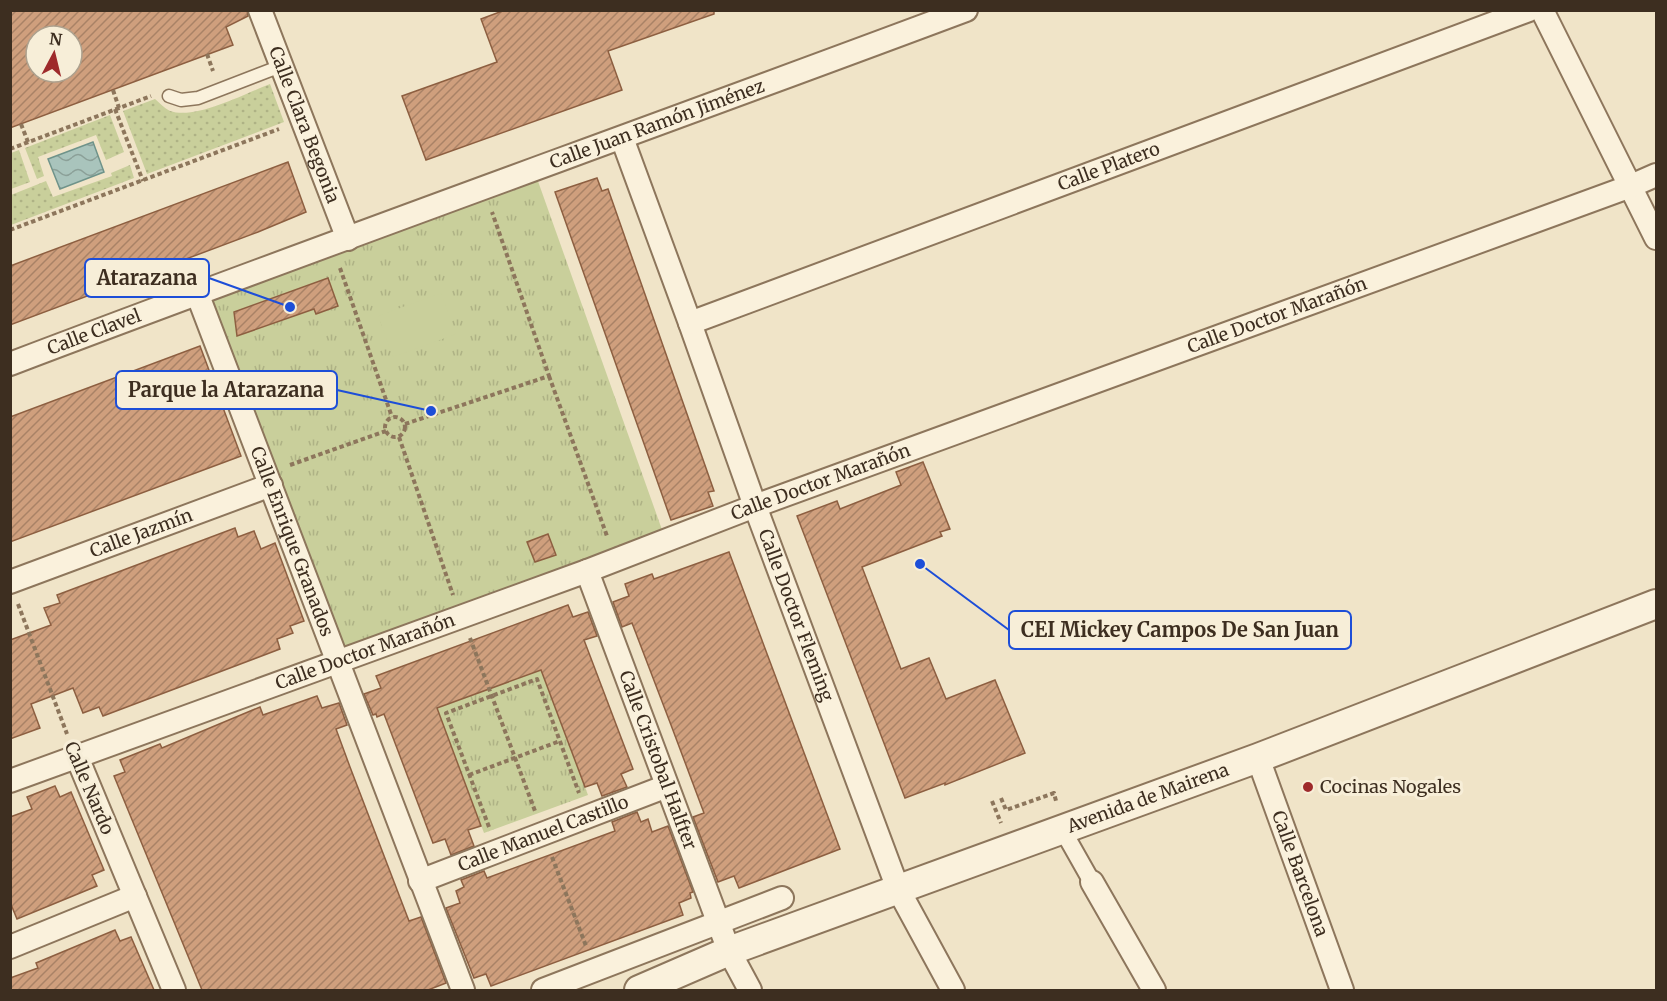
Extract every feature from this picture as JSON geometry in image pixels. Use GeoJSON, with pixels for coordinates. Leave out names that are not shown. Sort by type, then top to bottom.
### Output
{"type":"FeatureCollection","features":[{"type":"Feature","properties":{"kind":"street","name":"Calle Clara Begonia"},"geometry":{"type":"LineString","coordinates":[[260,10],[302,121],[340,242]]}},
{"type":"Feature","properties":{"kind":"street","name":"Calle Juan Ramón Jiménez"},"geometry":{"type":"LineString","coordinates":[[340,242],[966,10]]}},
{"type":"Feature","properties":{"kind":"street","name":"Calle Platero"},"geometry":{"type":"LineString","coordinates":[[690,323],[1529,10]]}},
{"type":"Feature","properties":{"kind":"street"},"geometry":{"type":"LineString","coordinates":[[1542,10],[1656,238]]}},
{"type":"Feature","properties":{"kind":"street","name":"Calle Doctor Fleming"},"geometry":{"type":"LineString","coordinates":[[622,138],[755,506],[898,889],[953,990]]}},
{"type":"Feature","properties":{"kind":"street","name":"Calle Doctor Marañón"},"geometry":{"type":"LineString","coordinates":[[10,781],[587,571],[755,506],[1656,175]]}},
{"type":"Feature","properties":{"kind":"street","name":"Calle Clavel"},"geometry":{"type":"LineString","coordinates":[[10,364],[340,242]]}},
{"type":"Feature","properties":{"kind":"street","name":"Calle Enrique Granados"},"geometry":{"type":"LineString","coordinates":[[197,293],[463,990]]}},
{"type":"Feature","properties":{"kind":"street","name":"Calle Jazmín"},"geometry":{"type":"LineString","coordinates":[[13,589],[269,479]]}},
{"type":"Feature","properties":{"kind":"street","name":"Calle Cristobal Halfter"},"geometry":{"type":"LineString","coordinates":[[587,571],[718,923],[729,951],[750,990]]}},
{"type":"Feature","properties":{"kind":"street","name":"Avenida de Mairena"},"geometry":{"type":"LineString","coordinates":[[639,990],[729,951],[1258,758],[1656,604]]}},
{"type":"Feature","properties":{"kind":"street","name":"Calle Nardo"},"geometry":{"type":"LineString","coordinates":[[77,757],[174,990]]}},
{"type":"Feature","properties":{"kind":"street","name":"Calle Barcelona"},"geometry":{"type":"LineString","coordinates":[[1258,758],[1342,990]]}},
{"type":"Feature","properties":{"kind":"street","name":"Calle Manuel Castillo"},"geometry":{"type":"LineString","coordinates":[[420,881],[667,786]]}},
{"type":"Feature","properties":{"kind":"street"},"geometry":{"type":"LineString","coordinates":[[1062,829],[1154,990]]}},
{"type":"Feature","properties":{"kind":"street"},"geometry":{"type":"LineString","coordinates":[[10,947],[135,896]]}},
{"type":"Feature","properties":{"kind":"street"},"geometry":{"type":"LineString","coordinates":[[543,990],[782,898]]}},
{"type":"Feature","properties":{"kind":"lane"},"geometry":{"type":"LineString","coordinates":[[165,94],[181,100],[198,98],[281,66]]}},
{"type":"Feature","properties":{"kind":"path"},"geometry":{"type":"LineString","coordinates":[[207,54],[214,72]]}},
{"type":"Feature","properties":{"kind":"path"},"geometry":{"type":"LineString","coordinates":[[203,76],[223,69]]}},
{"type":"Feature","properties":{"kind":"path"},"geometry":{"type":"LineString","coordinates":[[113,90],[117,108],[143,181]]}},
{"type":"Feature","properties":{"kind":"path"},"geometry":{"type":"LineString","coordinates":[[10,149],[117,108],[165,94]]}},
{"type":"Feature","properties":{"kind":"path"},"geometry":{"type":"LineString","coordinates":[[10,230],[302,121]]}},
{"type":"Feature","properties":{"kind":"path"},"geometry":{"type":"LineString","coordinates":[[21,124],[28,142]]}},
{"type":"Feature","properties":{"kind":"path"},"geometry":{"type":"LineString","coordinates":[[484,188],[616,560]]}},
{"type":"Feature","properties":{"kind":"path"},"geometry":{"type":"LineString","coordinates":[[340,242],[392,417]]}},
{"type":"Feature","properties":{"kind":"path"},"geometry":{"type":"LineString","coordinates":[[405,424],[549,376]]}},
{"type":"Feature","properties":{"kind":"path"},"geometry":{"type":"LineString","coordinates":[[392,417],[400,418],[405,424],[405,432],[399,437],[391,436],[386,431],[386,423],[392,417]]}},
{"type":"Feature","properties":{"kind":"path"},"geometry":{"type":"LineString","coordinates":[[269,479],[386,431]]}},
{"type":"Feature","properties":{"kind":"path"},"geometry":{"type":"LineString","coordinates":[[399,437],[457,609],[462,616],[595,971]]}},
{"type":"Feature","properties":{"kind":"path","name":"Calle Nardo"},"geometry":{"type":"LineString","coordinates":[[13,589],[77,757]]}},
{"type":"Feature","properties":{"kind":"path"},"geometry":{"type":"LineString","coordinates":[[498,851],[446,713],[537,679],[588,816]]}},
{"type":"Feature","properties":{"kind":"path"},"geometry":{"type":"LineString","coordinates":[[469,774],[560,741]]}},
{"type":"Feature","properties":{"kind":"path"},"geometry":{"type":"LineString","coordinates":[[1001,798],[1006,810],[1054,793],[1056,801],[1047,804]]}},
{"type":"Feature","properties":{"kind":"path"},"geometry":{"type":"LineString","coordinates":[[992,801],[1000,823],[1009,818]]}},
{"type":"Feature","properties":{"kind":"green space"},"geometry":{"type":"Polygon","coordinates":[[[270,84],[284,122],[147,174],[123,111],[155,99],[170,111],[193,112],[220,105],[270,84]]]}},
{"type":"Feature","properties":{"kind":"green space"},"geometry":{"type":"Polygon","coordinates":[[[110,115],[124,152],[106,160],[96,135],[38,157],[44,176],[37,179],[25,148],[110,115]]]}},
{"type":"Feature","properties":{"kind":"green space"},"geometry":{"type":"Polygon","coordinates":[[[19,150],[30,182],[11,189],[11,153],[19,150]]]}},
{"type":"Feature","properties":{"kind":"green space"},"geometry":{"type":"Polygon","coordinates":[[[130,165],[134,178],[11,225],[11,195],[46,181],[53,197],[112,176],[111,173],[130,165]]]}},
{"type":"Feature","properties":{"kind":"green space"},"geometry":{"type":"Polygon","coordinates":[[[534,170],[666,541],[338,662],[197,293],[534,170]]]}},
{"type":"Feature","properties":{"kind":"green space"},"geometry":{"type":"Polygon","coordinates":[[[441,293],[456,334],[393,357],[378,316],[441,293]]]}},
{"type":"Feature","properties":{"kind":"green space"},"geometry":{"type":"Polygon","coordinates":[[[541,669],[588,795],[484,833],[437,708],[541,669]]]}},
{"type":"Feature","properties":{"kind":"water"},"geometry":{"type":"Polygon","coordinates":[[[93,142],[104,172],[60,189],[48,159],[93,142]]]}},
{"type":"Feature","properties":{"kind":"building"},"geometry":{"type":"Polygon","coordinates":[[[10,10],[247,10],[248,16],[226,27],[233,45],[10,128],[10,10]]]}},
{"type":"Feature","properties":{"kind":"building"},"geometry":{"type":"Polygon","coordinates":[[[505,10],[714,10],[714,14],[608,51],[622,90],[426,160],[402,96],[497,62],[481,19],[505,10]]]}},
{"type":"Feature","properties":{"kind":"building"},"geometry":{"type":"Polygon","coordinates":[[[288,162],[306,212],[10,325],[10,266],[288,162]]]}},
{"type":"Feature","properties":{"kind":"building"},"geometry":{"type":"Polygon","coordinates":[[[597,178],[602,191],[608,189],[714,491],[708,492],[713,506],[671,520],[555,192],[597,178]]]}},
{"type":"Feature","properties":{"kind":"building"},"geometry":{"type":"Polygon","coordinates":[[[328,278],[338,306],[316,314],[314,309],[237,336],[234,312],[328,278]]]}},
{"type":"Feature","properties":{"kind":"building"},"geometry":{"type":"Polygon","coordinates":[[[200,346],[241,456],[10,542],[10,417],[200,346]]]}},
{"type":"Feature","properties":{"kind":"building"},"geometry":{"type":"Polygon","coordinates":[[[923,462],[950,529],[940,532],[942,536],[862,567],[901,669],[929,658],[946,699],[995,680],[1025,753],[945,785],[945,783],[905,798],[797,516],[837,501],[840,509],[901,485],[896,472],[923,462]]]}},
{"type":"Feature","properties":{"kind":"building"},"geometry":{"type":"Polygon","coordinates":[[[235,528],[238,537],[254,531],[261,549],[275,543],[304,621],[290,626],[293,633],[277,639],[280,649],[103,716],[99,707],[83,713],[73,688],[31,704],[40,728],[10,739],[10,640],[51,625],[44,608],[60,603],[57,595],[235,528]]]}},
{"type":"Feature","properties":{"kind":"building"},"geometry":{"type":"Polygon","coordinates":[[[548,534],[556,555],[535,562],[527,542],[548,534]]]}},
{"type":"Feature","properties":{"kind":"building"},"geometry":{"type":"Polygon","coordinates":[[[729,552],[840,849],[739,888],[734,876],[718,882],[693,817],[704,813],[671,725],[632,623],[622,627],[613,602],[629,596],[625,584],[652,574],[654,579],[729,552]]]}},
{"type":"Feature","properties":{"kind":"building"},"geometry":{"type":"Polygon","coordinates":[[[568,605],[573,617],[588,612],[597,636],[584,640],[633,769],[621,774],[627,787],[602,796],[597,783],[585,787],[541,670],[437,708],[481,826],[468,830],[474,846],[451,855],[445,839],[433,843],[384,714],[377,717],[376,714],[373,715],[364,694],[381,688],[376,676],[568,605]]]}},
{"type":"Feature","properties":{"kind":"building"},"geometry":{"type":"Polygon","coordinates":[[[317,696],[322,708],[339,703],[347,725],[336,729],[350,767],[409,921],[421,917],[446,983],[428,990],[202,990],[114,776],[125,772],[120,760],[160,744],[162,748],[260,707],[263,715],[317,696]]]}},
{"type":"Feature","properties":{"kind":"building"},"geometry":{"type":"Polygon","coordinates":[[[55,786],[60,797],[71,792],[104,870],[92,875],[97,886],[17,919],[10,902],[10,817],[32,809],[27,797],[55,786]]]}},
{"type":"Feature","properties":{"kind":"building"},"geometry":{"type":"Polygon","coordinates":[[[637,812],[641,822],[648,819],[652,832],[668,826],[693,892],[690,893],[691,898],[679,903],[683,915],[491,986],[486,974],[474,978],[446,908],[460,903],[456,891],[464,887],[461,880],[484,871],[487,878],[615,831],[612,822],[637,812]]]}},
{"type":"Feature","properties":{"kind":"building"},"geometry":{"type":"Polygon","coordinates":[[[115,930],[120,941],[131,937],[154,990],[10,990],[10,978],[38,968],[36,963],[115,930]]]}},
{"type":"Feature","properties":{"kind":"place","name":"Atarazana"},"geometry":{"type":"Point","coordinates":[290,307]}},
{"type":"Feature","properties":{"kind":"place","name":"Parque la Atarazana"},"geometry":{"type":"Point","coordinates":[431,411]}},
{"type":"Feature","properties":{"kind":"place","name":"CEI Mickey Campos De San Juan"},"geometry":{"type":"Point","coordinates":[920,564]}},
{"type":"Feature","properties":{"kind":"place","name":"Cocinas Nogales"},"geometry":{"type":"Point","coordinates":[1308,787]}}]}
